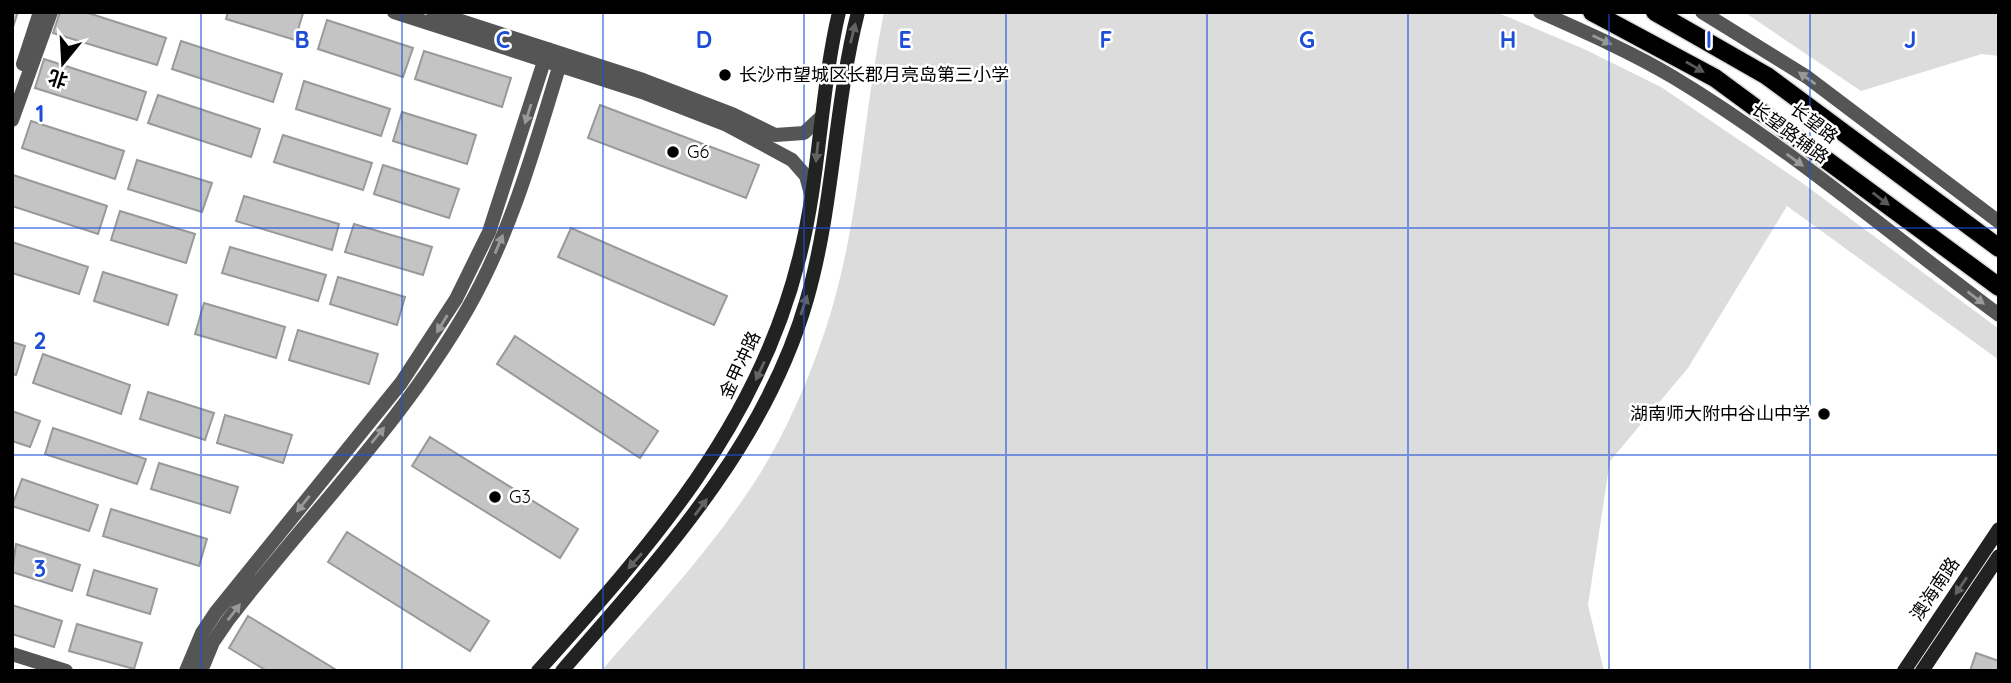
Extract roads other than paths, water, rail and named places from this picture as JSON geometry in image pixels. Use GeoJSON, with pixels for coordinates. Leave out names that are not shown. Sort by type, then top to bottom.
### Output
{"type":"FeatureCollection","features":[{"type":"Feature","properties":{"kind":"main road","name":"金甲冲路"},"geometry":{"type":"LineString","coordinates":[[538,671],[668,522],[721,445],[777,332],[800,257],[820,118],[839,12]]}},
{"type":"Feature","properties":{"kind":"main road","name":"金甲冲路"},"geometry":{"type":"LineString","coordinates":[[562,671],[706,500],[747,436],[778,375],[807,300],[816,263],[827,210],[841,95],[858,12]]}},
{"type":"Feature","properties":{"kind":"main road","name":"长望路"},"geometry":{"type":"LineString","coordinates":[[1592,12],[1659,46],[1726,85],[1999,287]]}},
{"type":"Feature","properties":{"kind":"main road","name":"长望路"},"geometry":{"type":"LineString","coordinates":[[1655,12],[1767,76],[1999,248]]}},
{"type":"Feature","properties":{"kind":"main road","name":"澳海南路"},"geometry":{"type":"LineString","coordinates":[[1903,671],[1999,529]]}},
{"type":"Feature","properties":{"kind":"main road","name":"澳海南路"},"geometry":{"type":"LineString","coordinates":[[1922,671],[1999,556]]}},
{"type":"Feature","properties":{"kind":"street"},"geometry":{"type":"LineString","coordinates":[[12,92],[40,12]]}},
{"type":"Feature","properties":{"kind":"street"},"geometry":{"type":"LineString","coordinates":[[12,120],[51,12]]}},
{"type":"Feature","properties":{"kind":"street"},"geometry":{"type":"LineString","coordinates":[[394,12],[685,95],[775,135],[804,133],[820,118]]}},
{"type":"Feature","properties":{"kind":"street"},"geometry":{"type":"LineString","coordinates":[[433,12],[547,55]]}},
{"type":"Feature","properties":{"kind":"street","name":"长望路辅路"},"geometry":{"type":"LineString","coordinates":[[1540,12],[1630,54],[1721,108],[1802,165],[1999,315]]}},
{"type":"Feature","properties":{"kind":"street"},"geometry":{"type":"LineString","coordinates":[[1702,12],[1807,77],[1999,222]]}},
{"type":"Feature","properties":{"kind":"street"},"geometry":{"type":"LineString","coordinates":[[186,671],[202,633],[216,612],[401,383],[456,299],[489,232],[547,55]]}},
{"type":"Feature","properties":{"kind":"street"},"geometry":{"type":"LineString","coordinates":[[561,59],[681,106],[771,146],[802,169],[811,194]]}},
{"type":"Feature","properties":{"kind":"street"},"geometry":{"type":"LineString","coordinates":[[201,671],[213,642],[228,620],[412,393],[468,307],[502,239],[561,59]]}},
{"type":"Feature","properties":{"kind":"street"},"geometry":{"type":"LineString","coordinates":[[12,653],[66,671]]}},
{"type":"Feature","properties":{"kind":"street"},"geometry":{"type":"LineString","coordinates":[[12,662],[38,671]]}},
{"type":"Feature","properties":{"kind":"place","name":"长沙市望城区长郡月亮岛第三小学"},"geometry":{"type":"Point","coordinates":[725,75]}},
{"type":"Feature","properties":{"kind":"place","name":"G6"},"geometry":{"type":"Point","coordinates":[673,152]}},
{"type":"Feature","properties":{"kind":"place","name":"湖南师大附中谷山中学"},"geometry":{"type":"Point","coordinates":[1824,414]}},
{"type":"Feature","properties":{"kind":"place","name":"G3"},"geometry":{"type":"Point","coordinates":[495,497]}}]}
